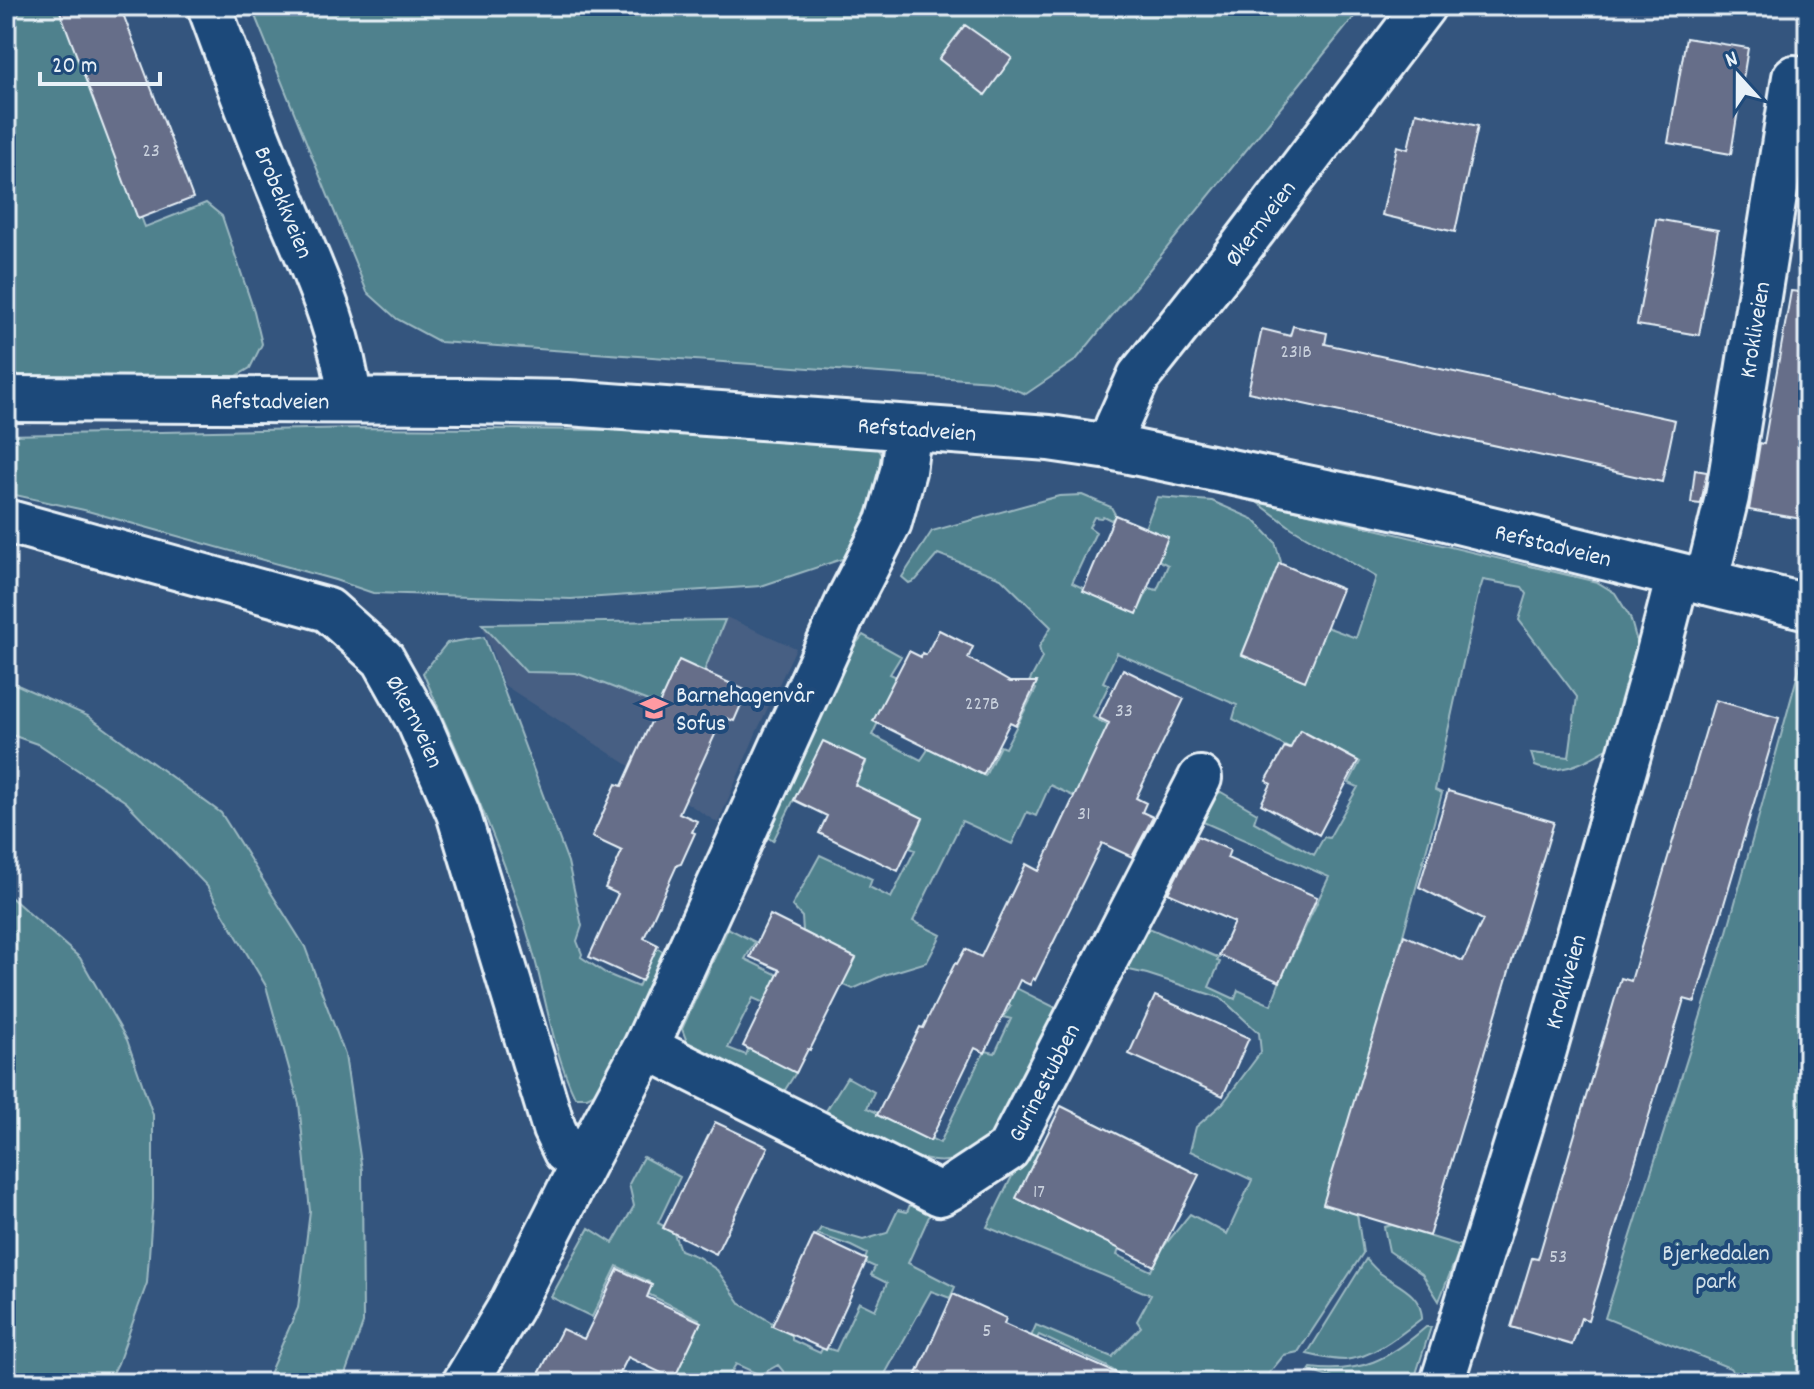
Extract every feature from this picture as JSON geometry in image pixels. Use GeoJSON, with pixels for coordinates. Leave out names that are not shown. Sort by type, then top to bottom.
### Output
{"type":"FeatureCollection","features":[{"type":"Feature","properties":{"kind":"street","name":"Brobekkveien"},"geometry":{"type":"LineString","coordinates":[[209,6],[244,103],[341,346],[350,401]]}},
{"type":"Feature","properties":{"kind":"street","name":"Økernveien"},"geometry":{"type":"LineString","coordinates":[[1110,447],[1139,376],[1424,6]]}},
{"type":"Feature","properties":{"kind":"street","name":"Krokliveien"},"geometry":{"type":"LineString","coordinates":[[1442,1383],[1545,1050],[1651,679],[1727,497],[1794,77]]}},
{"type":"Feature","properties":{"kind":"street","name":"Refstadveien"},"geometry":{"type":"LineString","coordinates":[[6,399],[569,403],[1049,438],[1110,447],[1431,515],[1808,607]]}},
{"type":"Feature","properties":{"kind":"street"},"geometry":{"type":"LineString","coordinates":[[465,1383],[510,1308],[646,1047],[850,598],[889,522],[903,471],[909,428]]}},
{"type":"Feature","properties":{"kind":"street","name":"Økernveien"},"geometry":{"type":"LineString","coordinates":[[6,521],[328,610],[383,659],[419,723],[458,813],[554,1129],[565,1152],[583,1164]]}},
{"type":"Feature","properties":{"kind":"street","name":"Gurinestubben"},"geometry":{"type":"LineString","coordinates":[[646,1047],[940,1194],[1008,1150],[1200,778]]}},
{"type":"Feature","properties":{"kind":"shaded area","name":"Barnehagenvår Sofus"},"geometry":{"type":"Polygon","coordinates":[[[726,617],[796,648],[718,823],[504,685],[482,624],[725,620],[726,617]]]}},
{"type":"Feature","properties":{"kind":"green space"},"geometry":{"type":"Polygon","coordinates":[[[6,6],[60,6],[145,227],[206,203],[222,216],[262,344],[250,368],[230,380],[6,381],[6,6]]]}},
{"type":"Feature","properties":{"kind":"green space"},"geometry":{"type":"Polygon","coordinates":[[[251,6],[1363,6],[1076,360],[1026,394],[992,381],[440,342],[397,319],[367,292],[251,6]]]}},
{"type":"Feature","properties":{"kind":"green space"},"geometry":{"type":"Polygon","coordinates":[[[360,428],[610,430],[858,443],[877,448],[887,464],[845,558],[761,586],[571,599],[373,593],[84,510],[6,493],[6,435],[360,428]]]}},
{"type":"Feature","properties":{"kind":"green space"},"geometry":{"type":"Polygon","coordinates":[[[1082,495],[1111,507],[1116,516],[1111,520],[1103,516],[1094,517],[1089,527],[1096,532],[1072,583],[1137,613],[1149,588],[1157,590],[1168,565],[1158,560],[1168,538],[1145,528],[1157,497],[1212,501],[1253,519],[1275,542],[1281,562],[1242,654],[1301,679],[1324,626],[1356,638],[1376,577],[1292,528],[1254,500],[1597,582],[1615,593],[1630,617],[1637,642],[1612,746],[1565,768],[1535,766],[1531,753],[1569,757],[1577,697],[1519,620],[1527,594],[1522,587],[1483,580],[1435,790],[1442,793],[1329,1205],[1357,1214],[1363,1253],[1298,1352],[1284,1355],[1261,1383],[1120,1383],[1122,1376],[1106,1366],[1039,1335],[1028,1354],[1024,1353],[1036,1325],[1112,1357],[1141,1327],[1137,1321],[1151,1295],[987,1227],[1025,1150],[1040,1148],[1017,1198],[1120,1246],[1117,1255],[1151,1271],[1160,1251],[1190,1214],[1227,1234],[1252,1180],[1190,1151],[1196,1127],[1223,1103],[1261,1052],[1259,1033],[1221,998],[1116,967],[1142,925],[1219,958],[1209,987],[1235,999],[1238,990],[1271,1005],[1329,877],[1194,818],[1206,796],[1221,792],[1257,813],[1254,822],[1314,855],[1324,837],[1329,838],[1358,787],[1349,783],[1360,762],[1306,733],[1294,751],[1233,719],[1237,705],[1117,653],[1103,682],[1109,685],[1093,717],[1113,728],[1077,798],[1050,785],[1036,816],[1027,812],[1012,844],[962,821],[913,921],[941,935],[927,962],[884,975],[853,989],[842,984],[768,995],[764,1003],[753,998],[728,1048],[746,1055],[749,1047],[797,1071],[783,1093],[689,1047],[682,1029],[728,928],[755,942],[745,959],[794,983],[815,938],[803,931],[802,917],[792,906],[820,855],[872,879],[869,887],[891,898],[915,850],[910,848],[923,819],[855,786],[866,763],[823,742],[773,841],[763,834],[840,665],[863,635],[901,656],[890,674],[899,678],[872,735],[921,760],[929,748],[985,776],[1000,746],[1005,748],[1036,689],[1028,684],[1042,658],[1039,647],[1051,627],[1001,578],[938,554],[916,580],[909,583],[902,577],[932,531],[1059,496],[1082,495]]]}},
{"type":"Feature","properties":{"kind":"green space"},"geometry":{"type":"Polygon","coordinates":[[[725,620],[703,674],[661,706],[576,673],[526,672],[482,624],[725,620]]]}},
{"type":"Feature","properties":{"kind":"green space"},"geometry":{"type":"Polygon","coordinates":[[[484,637],[568,862],[582,926],[577,941],[581,957],[607,974],[638,987],[655,947],[666,953],[601,1090],[587,1097],[575,1097],[567,1079],[531,945],[508,876],[423,673],[447,643],[484,637]]]}},
{"type":"Feature","properties":{"kind":"green space","name":"Bjerkedalen park"},"geometry":{"type":"Polygon","coordinates":[[[1802,659],[1808,660],[1808,1383],[1741,1383],[1730,1368],[1605,1318],[1725,939],[1802,659]]]}},
{"type":"Feature","properties":{"kind":"green space"},"geometry":{"type":"Polygon","coordinates":[[[6,680],[88,716],[221,813],[305,947],[345,1055],[362,1170],[363,1323],[342,1383],[265,1383],[298,1308],[310,1211],[299,1104],[266,986],[207,886],[126,802],[40,745],[6,733],[6,680]]]}},
{"type":"Feature","properties":{"kind":"green space"},"geometry":{"type":"Polygon","coordinates":[[[6,893],[80,958],[127,1040],[153,1115],[153,1200],[147,1283],[108,1383],[6,1383],[6,893]]]}},
{"type":"Feature","properties":{"kind":"green space"},"geometry":{"type":"Polygon","coordinates":[[[992,976],[1064,1012],[992,1139],[959,1158],[934,1161],[902,1152],[826,1111],[847,1077],[874,1092],[867,1108],[940,1143],[979,1061],[986,1051],[995,1053],[1011,1019],[1003,1017],[1011,1006],[974,991],[992,976]]]}},
{"type":"Feature","properties":{"kind":"green space"},"geometry":{"type":"Polygon","coordinates":[[[643,1157],[680,1177],[658,1223],[673,1231],[680,1250],[698,1257],[717,1270],[741,1304],[792,1335],[792,1340],[820,1353],[823,1347],[836,1351],[859,1302],[875,1310],[887,1283],[871,1275],[875,1267],[864,1262],[867,1254],[817,1234],[821,1228],[863,1240],[887,1233],[898,1210],[907,1212],[914,1196],[936,1201],[908,1263],[955,1287],[950,1298],[931,1291],[880,1383],[793,1383],[778,1365],[760,1375],[736,1364],[725,1383],[661,1383],[667,1374],[672,1376],[699,1319],[644,1292],[649,1282],[617,1266],[592,1317],[551,1297],[589,1228],[613,1243],[634,1206],[629,1184],[643,1157]]]}},
{"type":"Feature","properties":{"kind":"green space"},"geometry":{"type":"Polygon","coordinates":[[[1392,1225],[1461,1246],[1439,1301],[1422,1274],[1389,1251],[1384,1227],[1392,1225]]]}},
{"type":"Feature","properties":{"kind":"green space"},"geometry":{"type":"Polygon","coordinates":[[[1366,1259],[1413,1296],[1421,1309],[1422,1318],[1386,1345],[1366,1355],[1345,1360],[1307,1354],[1366,1259]]]}},
{"type":"Feature","properties":{"kind":"green space"},"geometry":{"type":"Polygon","coordinates":[[[1426,1327],[1431,1327],[1413,1383],[1348,1383],[1309,1371],[1311,1368],[1345,1369],[1373,1362],[1387,1356],[1426,1327]]]}},
{"type":"Feature","properties":{"kind":"building"},"geometry":{"type":"Polygon","coordinates":[[[58,6],[120,6],[193,198],[138,219],[58,6]]]}},
{"type":"Feature","properties":{"kind":"building"},"geometry":{"type":"Polygon","coordinates":[[[965,25],[1012,58],[985,95],[939,59],[965,25]]]}},
{"type":"Feature","properties":{"kind":"building"},"geometry":{"type":"Polygon","coordinates":[[[1686,38],[1748,48],[1731,154],[1668,143],[1686,38]]]}},
{"type":"Feature","properties":{"kind":"building"},"geometry":{"type":"Polygon","coordinates":[[[1416,112],[1478,126],[1455,232],[1382,215],[1397,146],[1408,149],[1416,112]]]}},
{"type":"Feature","properties":{"kind":"building"},"geometry":{"type":"Polygon","coordinates":[[[1656,219],[1718,230],[1699,335],[1637,325],[1656,219]]]}},
{"type":"Feature","properties":{"kind":"building"},"geometry":{"type":"Polygon","coordinates":[[[1791,291],[1808,293],[1808,520],[1749,510],[1791,291]]]}},
{"type":"Feature","properties":{"kind":"building"},"geometry":{"type":"Polygon","coordinates":[[[1293,326],[1327,333],[1325,344],[1675,420],[1662,482],[1248,392],[1262,329],[1290,336],[1293,326]]]}},
{"type":"Feature","properties":{"kind":"building"},"geometry":{"type":"Polygon","coordinates":[[[1695,470],[1707,472],[1701,504],[1691,503],[1695,470]]]}},
{"type":"Feature","properties":{"kind":"building"},"geometry":{"type":"Polygon","coordinates":[[[1115,515],[1168,537],[1137,614],[1083,591],[1115,515]]]}},
{"type":"Feature","properties":{"kind":"building"},"geometry":{"type":"Polygon","coordinates":[[[1279,563],[1342,589],[1305,681],[1242,655],[1279,563]]]}},
{"type":"Feature","properties":{"kind":"building"},"geometry":{"type":"Polygon","coordinates":[[[939,630],[973,647],[968,658],[1010,682],[1037,682],[1016,725],[1010,722],[983,775],[873,721],[909,651],[921,657],[922,653],[926,655],[939,630]]]}},
{"type":"Feature","properties":{"kind":"building"},"geometry":{"type":"Polygon","coordinates":[[[679,660],[747,691],[734,721],[723,717],[679,813],[697,821],[692,832],[695,833],[644,938],[658,945],[642,981],[589,957],[618,894],[605,888],[622,851],[592,837],[616,784],[622,786],[679,660]]]}},
{"type":"Feature","properties":{"kind":"building"},"geometry":{"type":"Polygon","coordinates":[[[1123,669],[1184,699],[1136,798],[1146,803],[1142,812],[1153,817],[1132,857],[1102,843],[1035,980],[1033,978],[1030,985],[1020,980],[985,1053],[975,1048],[930,1141],[877,1115],[955,963],[965,949],[981,957],[1026,864],[1039,871],[1109,723],[1099,718],[1123,669]]]}},
{"type":"Feature","properties":{"kind":"building"},"geometry":{"type":"Polygon","coordinates":[[[1715,700],[1779,718],[1695,1002],[1684,999],[1588,1320],[1581,1318],[1572,1345],[1511,1327],[1532,1258],[1538,1259],[1621,978],[1631,981],[1715,700]]]}},
{"type":"Feature","properties":{"kind":"building"},"geometry":{"type":"Polygon","coordinates":[[[1300,730],[1358,761],[1319,835],[1261,804],[1271,784],[1266,781],[1285,747],[1290,749],[1300,730]]]}},
{"type":"Feature","properties":{"kind":"building"},"geometry":{"type":"Polygon","coordinates":[[[823,741],[866,761],[855,785],[923,818],[898,871],[819,833],[827,816],[794,800],[823,741]]]}},
{"type":"Feature","properties":{"kind":"building"},"geometry":{"type":"Polygon","coordinates":[[[1448,791],[1554,822],[1429,1236],[1323,1204],[1404,935],[1463,961],[1483,920],[1419,887],[1448,791]]]}},
{"type":"Feature","properties":{"kind":"building"},"geometry":{"type":"Polygon","coordinates":[[[1197,836],[1230,850],[1227,858],[1317,897],[1280,982],[1219,955],[1234,922],[1168,893],[1197,836]]]}},
{"type":"Feature","properties":{"kind":"building"},"geometry":{"type":"Polygon","coordinates":[[[770,915],[856,958],[796,1073],[743,1046],[780,970],[750,957],[770,915]]]}},
{"type":"Feature","properties":{"kind":"building"},"geometry":{"type":"Polygon","coordinates":[[[1155,996],[1249,1038],[1223,1096],[1129,1054],[1155,996]]]}},
{"type":"Feature","properties":{"kind":"building"},"geometry":{"type":"Polygon","coordinates":[[[1061,1106],[1199,1175],[1154,1266],[1016,1198],[1061,1106]]]}},
{"type":"Feature","properties":{"kind":"building"},"geometry":{"type":"Polygon","coordinates":[[[715,1122],[768,1147],[716,1254],[663,1228],[715,1122]]]}},
{"type":"Feature","properties":{"kind":"building"},"geometry":{"type":"Polygon","coordinates":[[[814,1235],[867,1260],[826,1350],[772,1326],[814,1235]]]}},
{"type":"Feature","properties":{"kind":"building"},"geometry":{"type":"Polygon","coordinates":[[[618,1269],[652,1285],[647,1297],[701,1322],[674,1379],[628,1357],[615,1383],[558,1383],[539,1374],[562,1329],[584,1339],[618,1269]]]}},
{"type":"Feature","properties":{"kind":"building"},"geometry":{"type":"Polygon","coordinates":[[[953,1294],[1006,1318],[1004,1324],[1139,1383],[913,1383],[953,1294]]]}},
{"type":"Feature","properties":{"kind":"place","name":"Barnehagenvår Sofus"},"geometry":{"type":"Point","coordinates":[654,708]}}]}
